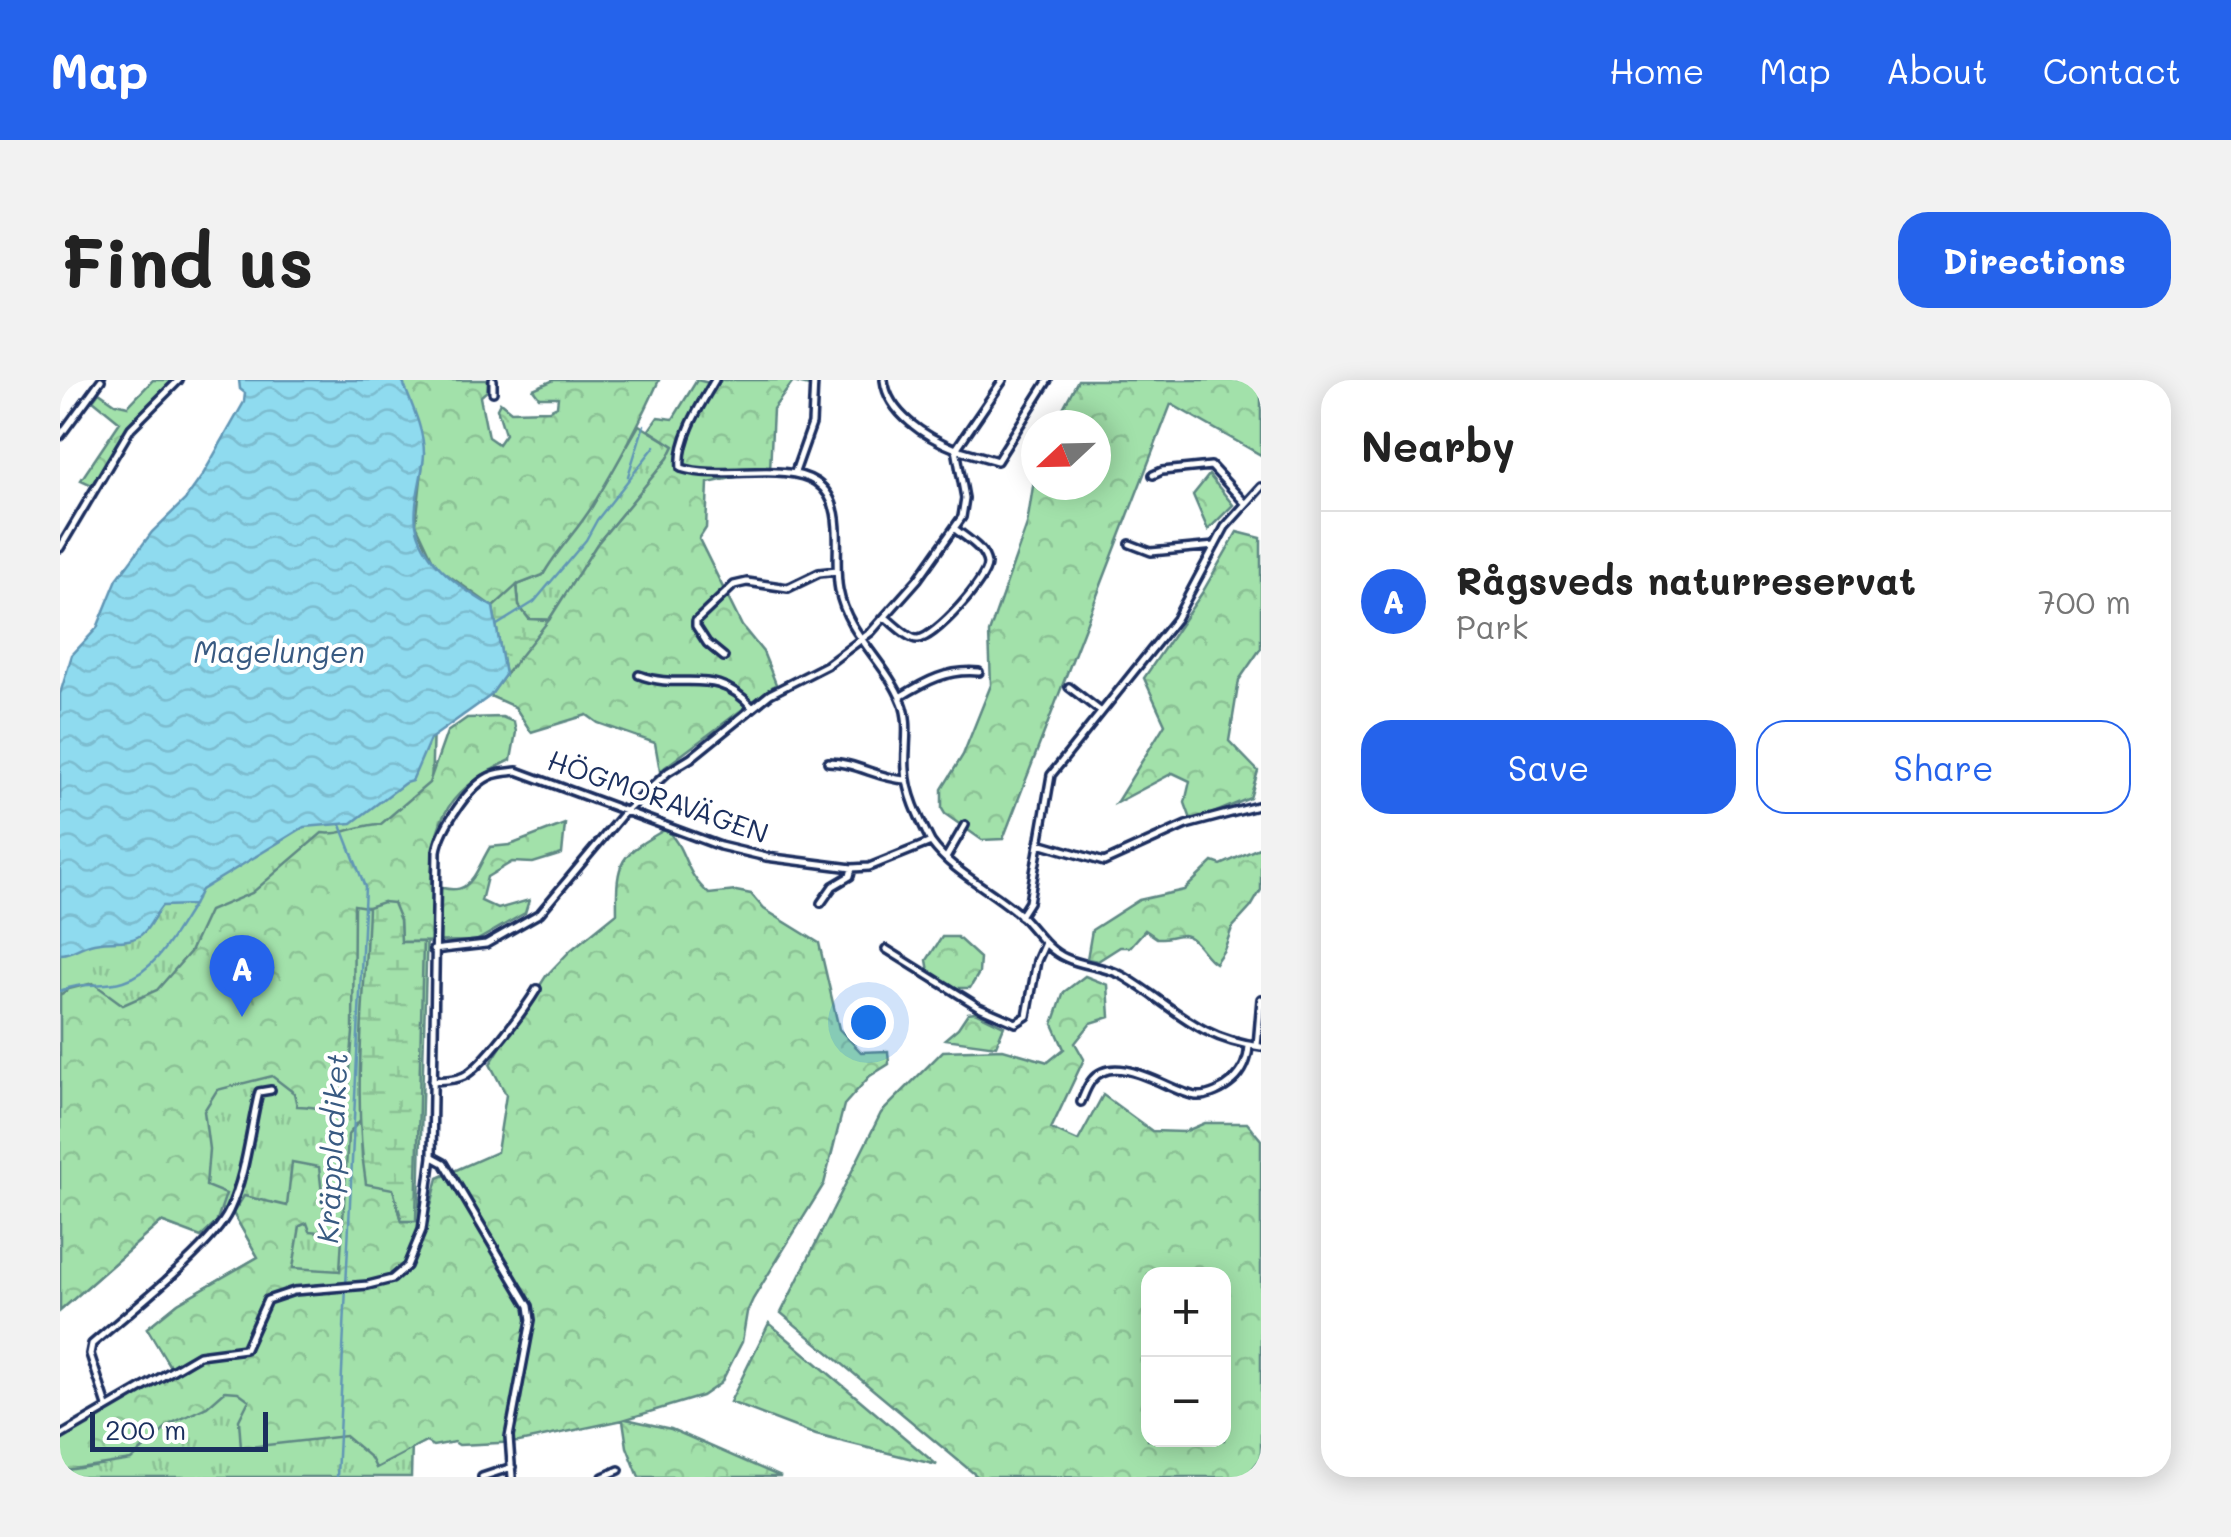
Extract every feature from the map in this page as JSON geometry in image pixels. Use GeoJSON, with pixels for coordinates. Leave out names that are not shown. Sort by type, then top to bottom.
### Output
{"type":"FeatureCollection","features":[{"type":"Feature","properties":{"kind":"street"},"geometry":{"type":"LineString","coordinates":[[60,436],[101,380]]}},
{"type":"Feature","properties":{"kind":"street"},"geometry":{"type":"LineString","coordinates":[[60,548],[132,428],[179,380]]}},
{"type":"Feature","properties":{"kind":"street"},"geometry":{"type":"LineString","coordinates":[[493,380],[494,392]]}},
{"type":"Feature","properties":{"kind":"street"},"geometry":{"type":"LineString","coordinates":[[715,380],[692,425],[680,458],[681,468],[717,474],[795,472],[820,484],[831,502],[836,522],[842,602],[900,697],[906,722],[906,780],[931,842],[1065,958],[1123,976],[1168,1009],[1216,1036],[1256,1046]]}},
{"type":"Feature","properties":{"kind":"street"},"geometry":{"type":"LineString","coordinates":[[795,472],[812,424],[814,380]]}},
{"type":"Feature","properties":{"kind":"street"},"geometry":{"type":"LineString","coordinates":[[884,380],[886,394],[897,410],[947,446],[998,460],[1048,380]]}},
{"type":"Feature","properties":{"kind":"street"},"geometry":{"type":"LineString","coordinates":[[434,950],[486,944],[530,920],[550,904],[629,809],[668,772],[776,691],[827,666],[885,618],[962,517],[965,498],[956,449],[1003,380]]}},
{"type":"Feature","properties":{"kind":"street"},"geometry":{"type":"LineString","coordinates":[[1153,476],[1162,471],[1211,466],[1245,503]]}},
{"type":"Feature","properties":{"kind":"street"},"geometry":{"type":"LineString","coordinates":[[1020,916],[1030,902],[1051,776],[1176,619],[1216,546],[1245,503],[1261,487]]}},
{"type":"Feature","properties":{"kind":"street"},"geometry":{"type":"LineString","coordinates":[[885,618],[914,638],[922,638],[954,614],[983,578],[987,566],[984,554],[955,528]]}},
{"type":"Feature","properties":{"kind":"street"},"geometry":{"type":"LineString","coordinates":[[1130,544],[1152,552],[1216,546]]}},
{"type":"Feature","properties":{"kind":"street"},"geometry":{"type":"LineString","coordinates":[[724,657],[707,643],[696,620],[727,589],[747,582],[788,588],[819,572],[837,570]]}},
{"type":"Feature","properties":{"kind":"street"},"geometry":{"type":"LineString","coordinates":[[900,697],[935,677],[959,671],[980,672]]}},
{"type":"Feature","properties":{"kind":"street"},"geometry":{"type":"LineString","coordinates":[[639,675],[650,680],[721,684],[739,693],[752,707]]}},
{"type":"Feature","properties":{"kind":"street"},"geometry":{"type":"LineString","coordinates":[[1068,687],[1100,711]]}},
{"type":"Feature","properties":{"kind":"street"},"geometry":{"type":"LineString","coordinates":[[828,762],[846,762],[888,778],[906,780]]}},
{"type":"Feature","properties":{"kind":"street","name":"HÖGMORAVÄGEN"},"geometry":{"type":"LineString","coordinates":[[107,1406],[200,1355],[245,1349],[268,1300],[294,1291],[392,1279],[407,1266],[423,1224],[432,1157],[439,838],[444,825],[488,777],[517,771],[742,852],[852,868],[875,865],[931,842]]}},
{"type":"Feature","properties":{"kind":"street"},"geometry":{"type":"LineString","coordinates":[[1039,844],[1104,862],[1186,826],[1261,805]]}},
{"type":"Feature","properties":{"kind":"street"},"geometry":{"type":"LineString","coordinates":[[946,858],[965,825]]}},
{"type":"Feature","properties":{"kind":"street"},"geometry":{"type":"LineString","coordinates":[[821,903],[833,886],[850,876],[852,868]]}},
{"type":"Feature","properties":{"kind":"street"},"geometry":{"type":"LineString","coordinates":[[886,949],[979,1007],[1016,1023],[1027,1016],[1037,961],[1045,943]]}},
{"type":"Feature","properties":{"kind":"street"},"geometry":{"type":"LineString","coordinates":[[432,1081],[460,1078],[471,1070],[516,1023],[538,989]]}},
{"type":"Feature","properties":{"kind":"street"},"geometry":{"type":"LineString","coordinates":[[1081,1102],[1090,1082],[1107,1071],[1152,1077],[1194,1096],[1229,1085],[1256,1046],[1261,999]]}},
{"type":"Feature","properties":{"kind":"street"},"geometry":{"type":"LineString","coordinates":[[60,1436],[107,1406],[90,1354],[92,1344],[212,1237],[228,1214],[246,1168],[259,1092],[271,1090]]}},
{"type":"Feature","properties":{"kind":"street"},"geometry":{"type":"LineString","coordinates":[[432,1157],[444,1163],[529,1306],[532,1320],[509,1437],[512,1477]]}},
{"type":"Feature","properties":{"kind":"street"},"geometry":{"type":"LineString","coordinates":[[482,1477],[512,1466]]}},
{"type":"Feature","properties":{"kind":"street"},"geometry":{"type":"LineString","coordinates":[[603,1477],[619,1470]]}},
{"type":"Feature","properties":{"kind":"green space"},"geometry":{"type":"Polygon","coordinates":[[[153,380],[174,380],[129,428],[94,486],[81,480],[120,422],[93,400],[99,392],[128,406],[153,380]]]}},
{"type":"Feature","properties":{"kind":"green space"},"geometry":{"type":"Polygon","coordinates":[[[402,380],[488,380],[487,391],[480,397],[488,437],[498,444],[505,434],[497,408],[500,402],[511,411],[549,410],[557,406],[558,397],[539,397],[533,389],[554,380],[659,380],[587,514],[543,575],[517,585],[519,606],[529,619],[549,620],[597,544],[668,458],[674,446],[649,430],[658,417],[673,419],[697,380],[718,385],[721,380],[809,380],[809,386],[793,382],[773,409],[770,470],[708,483],[706,528],[699,539],[742,626],[763,652],[776,684],[660,771],[655,743],[598,723],[587,715],[531,732],[515,707],[490,696],[505,675],[493,607],[441,570],[416,524],[424,452],[402,380]]]}},
{"type":"Feature","properties":{"kind":"green space"},"geometry":{"type":"Polygon","coordinates":[[[1078,380],[1261,380],[1261,455],[1171,404],[1003,839],[982,840],[945,814],[942,789],[963,755],[991,685],[989,633],[1027,525],[1031,500],[1111,500],[1111,410],[1062,410],[1078,380]]]}},
{"type":"Feature","properties":{"kind":"green space"},"geometry":{"type":"Polygon","coordinates":[[[639,425],[674,446],[668,458],[597,544],[549,620],[529,619],[519,606],[517,585],[543,575],[559,547],[591,508],[639,425]]]}},
{"type":"Feature","properties":{"kind":"green space"},"geometry":{"type":"Polygon","coordinates":[[[1209,475],[1233,505],[1208,530],[1193,495],[1209,475]]]}},
{"type":"Feature","properties":{"kind":"green space"},"geometry":{"type":"Polygon","coordinates":[[[1237,532],[1261,538],[1261,648],[1239,680],[1229,741],[1258,771],[1250,798],[1192,822],[1185,803],[1190,781],[1173,773],[1116,803],[1165,724],[1144,678],[1202,593],[1237,532]]]}},
{"type":"Feature","properties":{"kind":"green space"},"geometry":{"type":"Polygon","coordinates":[[[517,585],[519,606],[529,619],[549,620],[505,675],[493,607],[517,585]]]}},
{"type":"Feature","properties":{"kind":"green space"},"geometry":{"type":"Polygon","coordinates":[[[502,717],[514,722],[511,760],[473,782],[448,807],[435,840],[431,884],[463,887],[490,847],[510,845],[565,824],[562,854],[533,863],[512,862],[487,877],[481,901],[498,909],[529,900],[525,913],[476,941],[401,942],[400,920],[383,902],[373,908],[354,905],[353,1032],[348,1094],[324,1109],[297,1106],[294,1093],[272,1076],[217,1090],[204,1111],[209,1149],[206,1186],[226,1194],[216,1223],[201,1237],[161,1222],[60,1311],[60,995],[93,983],[123,1005],[157,990],[190,952],[209,911],[252,893],[322,833],[381,824],[429,783],[447,732],[467,718],[502,717]]]}},
{"type":"Feature","properties":{"kind":"green space"},"geometry":{"type":"Polygon","coordinates":[[[433,724],[411,1477],[60,1477],[60,1439],[174,1373],[147,1328],[178,1303],[258,1257],[233,1213],[190,1198],[177,1228],[161,1222],[60,1311],[60,825],[433,724]]]}},
{"type":"Feature","properties":{"kind":"green space"},"geometry":{"type":"Polygon","coordinates":[[[666,829],[694,877],[709,894],[751,894],[764,909],[819,943],[839,1029],[861,1052],[888,1051],[889,1064],[870,1076],[844,1105],[824,1184],[753,1299],[742,1342],[721,1383],[702,1396],[626,1419],[671,1429],[781,1477],[639,1477],[627,1447],[623,1420],[519,1442],[454,1442],[433,1446],[426,1442],[376,1468],[371,1458],[345,1436],[241,1448],[239,1420],[249,1400],[238,1392],[225,1391],[207,1407],[172,1423],[131,1460],[60,1471],[60,1439],[174,1373],[147,1328],[178,1303],[258,1257],[233,1213],[244,1196],[287,1206],[292,1162],[319,1167],[324,1211],[320,1232],[310,1231],[307,1223],[300,1226],[293,1268],[340,1271],[348,1135],[361,1119],[362,1159],[393,1189],[402,1221],[427,1221],[438,1178],[497,1152],[506,1095],[490,1064],[546,976],[617,913],[618,881],[624,860],[666,829]]]}},
{"type":"Feature","properties":{"kind":"green space"},"geometry":{"type":"Polygon","coordinates":[[[1261,847],[1261,890],[1232,928],[1215,963],[1188,936],[1157,938],[1145,930],[1130,947],[1120,947],[1098,961],[1087,959],[1092,930],[1139,900],[1184,890],[1213,862],[1221,865],[1261,847]]]}},
{"type":"Feature","properties":{"kind":"green space"},"geometry":{"type":"Polygon","coordinates":[[[393,903],[400,920],[401,942],[423,942],[416,1221],[402,1221],[393,1189],[366,1184],[362,1151],[360,1081],[368,907],[393,903]]]}},
{"type":"Feature","properties":{"kind":"green space"},"geometry":{"type":"Polygon","coordinates":[[[942,937],[957,937],[980,958],[979,973],[970,988],[957,988],[930,977],[927,960],[942,937]]]}},
{"type":"Feature","properties":{"kind":"green space"},"geometry":{"type":"Polygon","coordinates":[[[1085,976],[1108,985],[1110,1017],[1091,1023],[1075,1043],[1084,1059],[1051,1129],[1078,1141],[1103,1095],[1152,1131],[1184,1132],[1205,1123],[1247,1123],[1261,1140],[1261,1458],[1246,1477],[978,1477],[781,1313],[881,1113],[943,1051],[1003,1049],[1048,1062],[1064,1049],[1053,1024],[1064,992],[1085,976]]]}},
{"type":"Feature","properties":{"kind":"green space"},"geometry":{"type":"Polygon","coordinates":[[[975,1012],[1004,1026],[996,1046],[945,1039],[968,1013],[975,1012]]]}},
{"type":"Feature","properties":{"kind":"green space"},"geometry":{"type":"Polygon","coordinates":[[[769,1323],[937,1465],[816,1435],[730,1402],[769,1323]]]}},
{"type":"Feature","properties":{"kind":"water","name":"Magelungen"},"geometry":{"type":"Polygon","coordinates":[[[239,380],[402,380],[423,445],[415,516],[420,538],[446,573],[493,607],[505,675],[490,696],[430,739],[412,781],[352,823],[304,827],[201,890],[193,905],[162,906],[139,936],[97,942],[60,954],[60,694],[72,655],[97,628],[117,579],[202,476],[244,402],[239,380]]]}},
{"type":"Feature","properties":{"kind":"waterway"},"geometry":{"type":"LineString","coordinates":[[628,476],[644,425]]}},
{"type":"Feature","properties":{"kind":"waterway"},"geometry":{"type":"LineString","coordinates":[[497,625],[534,602],[586,540],[655,446]]}},
{"type":"Feature","properties":{"kind":"waterway","name":"Kräppladiket"},"geometry":{"type":"LineString","coordinates":[[337,1477],[365,887],[341,825]]}},
{"type":"Feature","properties":{"kind":"waterway"},"geometry":{"type":"LineString","coordinates":[[60,991],[123,981],[146,969],[193,905]]}},
{"type":"Feature","properties":{"kind":"place","name":"Rågsveds naturreservat"},"geometry":{"type":"Point","coordinates":[242,1017]}}]}
